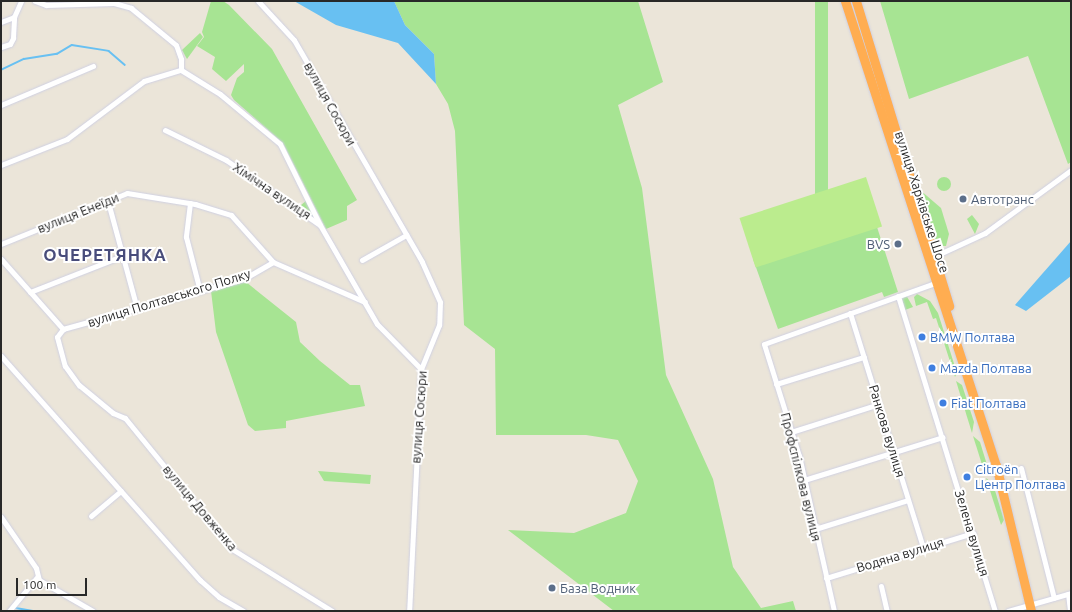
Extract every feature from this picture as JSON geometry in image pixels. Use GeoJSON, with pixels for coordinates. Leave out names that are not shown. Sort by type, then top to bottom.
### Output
{"type":"FeatureCollection","features":[{"type":"Feature","properties":{"kind":"highway","name":"вулиця Харківське Шосе"},"geometry":{"type":"LineString","coordinates":[[846,1],[938,281],[978,410],[1031,608]]}},
{"type":"Feature","properties":{"kind":"highway","name":"вулиця Харківське Шосе"},"geometry":{"type":"LineString","coordinates":[[856,1],[935,256],[938,281]]}},
{"type":"Feature","properties":{"kind":"street"},"geometry":{"type":"LineString","coordinates":[[1,47],[10,44],[13,38],[14,17],[21,1]]}},
{"type":"Feature","properties":{"kind":"street"},"geometry":{"type":"LineString","coordinates":[[35,1],[46,5],[114,3],[131,8],[176,45],[182,58],[181,70]]}},
{"type":"Feature","properties":{"kind":"street","name":"вулиця Сосюри"},"geometry":{"type":"LineString","coordinates":[[258,1],[294,40],[435,286],[440,302],[439,325],[420,369],[409,611]]}},
{"type":"Feature","properties":{"kind":"street"},"geometry":{"type":"LineString","coordinates":[[1,22],[14,17]]}},
{"type":"Feature","properties":{"kind":"street"},"geometry":{"type":"LineString","coordinates":[[1,105],[93,66]]}},
{"type":"Feature","properties":{"kind":"street"},"geometry":{"type":"LineString","coordinates":[[1,165],[67,139],[144,81],[181,70],[220,94],[280,144],[320,225]]}},
{"type":"Feature","properties":{"kind":"street","name":"Хімічна вулиця"},"geometry":{"type":"LineString","coordinates":[[165,130],[220,157],[320,225],[377,324],[420,369]]}},
{"type":"Feature","properties":{"kind":"street"},"geometry":{"type":"LineString","coordinates":[[935,256],[985,233],[1071,170]]}},
{"type":"Feature","properties":{"kind":"street","name":"вулиця Енеїди"},"geometry":{"type":"LineString","coordinates":[[1,244],[108,202],[126,193],[190,203],[231,215],[272,262],[365,302]]}},
{"type":"Feature","properties":{"kind":"street"},"geometry":{"type":"LineString","coordinates":[[108,202],[137,309]]}},
{"type":"Feature","properties":{"kind":"street"},"geometry":{"type":"LineString","coordinates":[[190,203],[186,237],[200,291]]}},
{"type":"Feature","properties":{"kind":"street"},"geometry":{"type":"LineString","coordinates":[[362,260],[406,235]]}},
{"type":"Feature","properties":{"kind":"street"},"geometry":{"type":"LineString","coordinates":[[30,292],[122,256]]}},
{"type":"Feature","properties":{"kind":"street"},"geometry":{"type":"LineString","coordinates":[[1,259],[63,330]]}},
{"type":"Feature","properties":{"kind":"street","name":"вулиця Полтавського Полку"},"geometry":{"type":"LineString","coordinates":[[63,330],[243,278],[272,262]]}},
{"type":"Feature","properties":{"kind":"street"},"geometry":{"type":"LineString","coordinates":[[850,313],[938,281]]}},
{"type":"Feature","properties":{"kind":"street","name":"Зелена вулиця"},"geometry":{"type":"LineString","coordinates":[[898,296],[973,533],[995,611]]}},
{"type":"Feature","properties":{"kind":"street","name":"Профспілкова вулиця"},"geometry":{"type":"LineString","coordinates":[[834,611],[804,480],[764,344],[850,313]]}},
{"type":"Feature","properties":{"kind":"street","name":"Ранкова вулиця"},"geometry":{"type":"LineString","coordinates":[[850,313],[923,548]]}},
{"type":"Feature","properties":{"kind":"street","name":"вулиця Довженка"},"geometry":{"type":"LineString","coordinates":[[63,330],[57,337],[65,366],[79,385],[113,413],[125,418],[154,450],[232,549],[332,611]]}},
{"type":"Feature","properties":{"kind":"street"},"geometry":{"type":"LineString","coordinates":[[1,356],[200,580],[219,597],[243,611]]}},
{"type":"Feature","properties":{"kind":"street"},"geometry":{"type":"LineString","coordinates":[[776,384],[864,357]]}},
{"type":"Feature","properties":{"kind":"street"},"geometry":{"type":"LineString","coordinates":[[791,432],[879,404]]}},
{"type":"Feature","properties":{"kind":"street"},"geometry":{"type":"LineString","coordinates":[[804,480],[943,437]]}},
{"type":"Feature","properties":{"kind":"street"},"geometry":{"type":"LineString","coordinates":[[1021,468],[1038,526],[1036,538],[1054,598]]}},
{"type":"Feature","properties":{"kind":"street"},"geometry":{"type":"LineString","coordinates":[[90,516],[121,491]]}},
{"type":"Feature","properties":{"kind":"street"},"geometry":{"type":"LineString","coordinates":[[815,529],[908,500]]}},
{"type":"Feature","properties":{"kind":"street"},"geometry":{"type":"LineString","coordinates":[[1,517],[38,576],[50,589],[93,611]]}},
{"type":"Feature","properties":{"kind":"street","name":"Водяна вулиця"},"geometry":{"type":"LineString","coordinates":[[826,578],[973,533]]}},
{"type":"Feature","properties":{"kind":"street"},"geometry":{"type":"LineString","coordinates":[[9,611],[38,576]]}},
{"type":"Feature","properties":{"kind":"street"},"geometry":{"type":"LineString","coordinates":[[881,586],[887,611]]}},
{"type":"Feature","properties":{"kind":"street"},"geometry":{"type":"LineString","coordinates":[[1008,611],[1031,608],[1070,593],[1070,611]]}},
{"type":"Feature","properties":{"kind":"green space"},"geometry":{"type":"Polygon","coordinates":[[[211,1],[223,1],[229,5],[272,49],[357,200],[347,206],[347,220],[326,229],[283,143],[234,100],[231,95],[237,78],[244,72],[244,64],[226,81],[212,69],[215,57],[197,46],[204,37],[202,32],[211,1]]]}},
{"type":"Feature","properties":{"kind":"green space"},"geometry":{"type":"Polygon","coordinates":[[[394,1],[638,1],[663,82],[618,105],[642,188],[666,375],[713,479],[733,567],[761,608],[793,601],[796,611],[614,611],[508,530],[574,533],[626,513],[638,481],[618,440],[586,435],[496,435],[495,349],[464,325],[455,131],[448,104],[436,84],[434,54],[405,25],[394,1]]]}},
{"type":"Feature","properties":{"kind":"green space"},"geometry":{"type":"Polygon","coordinates":[[[815,1],[828,1],[828,219],[815,219],[815,1]]]}},
{"type":"Feature","properties":{"kind":"green space"},"geometry":{"type":"Polygon","coordinates":[[[880,1],[1071,1],[1071,162],[1068,164],[1028,56],[909,99],[880,1]]]}},
{"type":"Feature","properties":{"kind":"green space"},"geometry":{"type":"Polygon","coordinates":[[[200,33],[203,37],[187,59],[182,50],[200,33]]]}},
{"type":"Feature","properties":{"kind":"green space"},"geometry":{"type":"Polygon","coordinates":[[[866,177],[882,226],[756,268],[740,218],[866,177]]]}},
{"type":"Feature","properties":{"kind":"green space"},"geometry":{"type":"Polygon","coordinates":[[[941,177],[947,177],[951,181],[951,187],[947,191],[941,191],[937,187],[937,181],[941,177]]]}},
{"type":"Feature","properties":{"kind":"green space"},"geometry":{"type":"Polygon","coordinates":[[[920,190],[941,208],[949,234],[946,246],[940,246],[935,238],[920,190]]]}},
{"type":"Feature","properties":{"kind":"green space"},"geometry":{"type":"Polygon","coordinates":[[[307,200],[317,220],[300,206],[307,200]]]}},
{"type":"Feature","properties":{"kind":"green space"},"geometry":{"type":"Polygon","coordinates":[[[972,215],[979,224],[975,234],[967,219],[972,215]]]}},
{"type":"Feature","properties":{"kind":"green space"},"geometry":{"type":"Polygon","coordinates":[[[877,227],[898,292],[884,297],[882,292],[778,329],[753,259],[877,227]]]}},
{"type":"Feature","properties":{"kind":"green space"},"geometry":{"type":"Polygon","coordinates":[[[246,282],[296,322],[300,342],[320,361],[350,385],[360,385],[365,406],[286,421],[286,428],[255,431],[248,425],[216,332],[211,291],[246,282]]]}},
{"type":"Feature","properties":{"kind":"green space"},"geometry":{"type":"Polygon","coordinates":[[[917,294],[930,301],[938,313],[957,373],[955,377],[936,318],[933,319],[927,302],[916,306],[914,297],[917,294]]]}},
{"type":"Feature","properties":{"kind":"green space"},"geometry":{"type":"Polygon","coordinates":[[[906,295],[913,307],[905,310],[902,299],[906,295]]]}},
{"type":"Feature","properties":{"kind":"green space"},"geometry":{"type":"Polygon","coordinates":[[[956,381],[962,385],[974,422],[972,433],[956,381]]]}},
{"type":"Feature","properties":{"kind":"green space"},"geometry":{"type":"Polygon","coordinates":[[[973,436],[980,442],[988,468],[985,474],[973,436]]]}},
{"type":"Feature","properties":{"kind":"green space"},"geometry":{"type":"Polygon","coordinates":[[[318,471],[371,475],[370,484],[324,481],[318,471]]]}},
{"type":"Feature","properties":{"kind":"green space"},"geometry":{"type":"Polygon","coordinates":[[[986,478],[993,484],[1004,520],[1001,525],[986,478]]]}},
{"type":"Feature","properties":{"kind":"water"},"geometry":{"type":"Polygon","coordinates":[[[294,1],[394,1],[405,25],[434,54],[436,84],[398,43],[336,25],[294,1]]]}},
{"type":"Feature","properties":{"kind":"water"},"geometry":{"type":"Polygon","coordinates":[[[1071,241],[1071,276],[1026,311],[1015,305],[1071,241]]]}},
{"type":"Feature","properties":{"kind":"waterway","name":"ОЧЕРЕТЯНКА"},"geometry":{"type":"LineString","coordinates":[[1,70],[24,59],[57,54],[72,45],[109,51],[125,65]]}},
{"type":"Feature","properties":{"kind":"waterway"},"geometry":{"type":"LineString","coordinates":[[16,608],[33,611]]}},
{"type":"Feature","properties":{"kind":"place","name":"Автотранс"},"geometry":{"type":"Point","coordinates":[963,199]}},
{"type":"Feature","properties":{"kind":"place","name":"BVS"},"geometry":{"type":"Point","coordinates":[898,244]}},
{"type":"Feature","properties":{"kind":"place","name":"BMW Полтава"},"geometry":{"type":"Point","coordinates":[922,337]}},
{"type":"Feature","properties":{"kind":"place","name":"Mazda Полтава"},"geometry":{"type":"Point","coordinates":[932,368]}},
{"type":"Feature","properties":{"kind":"place","name":"Fiat Полтава"},"geometry":{"type":"Point","coordinates":[943,403]}},
{"type":"Feature","properties":{"kind":"place","name":"Citroën Центр Полтава"},"geometry":{"type":"Point","coordinates":[967,477]}},
{"type":"Feature","properties":{"kind":"place","name":"База Водник"},"geometry":{"type":"Point","coordinates":[552,588]}},
{"type":"Feature","properties":{"kind":"district","name":"ОЧЕРЕТЯНКА"},"geometry":{"type":"Point","coordinates":[105,255]}}]}
